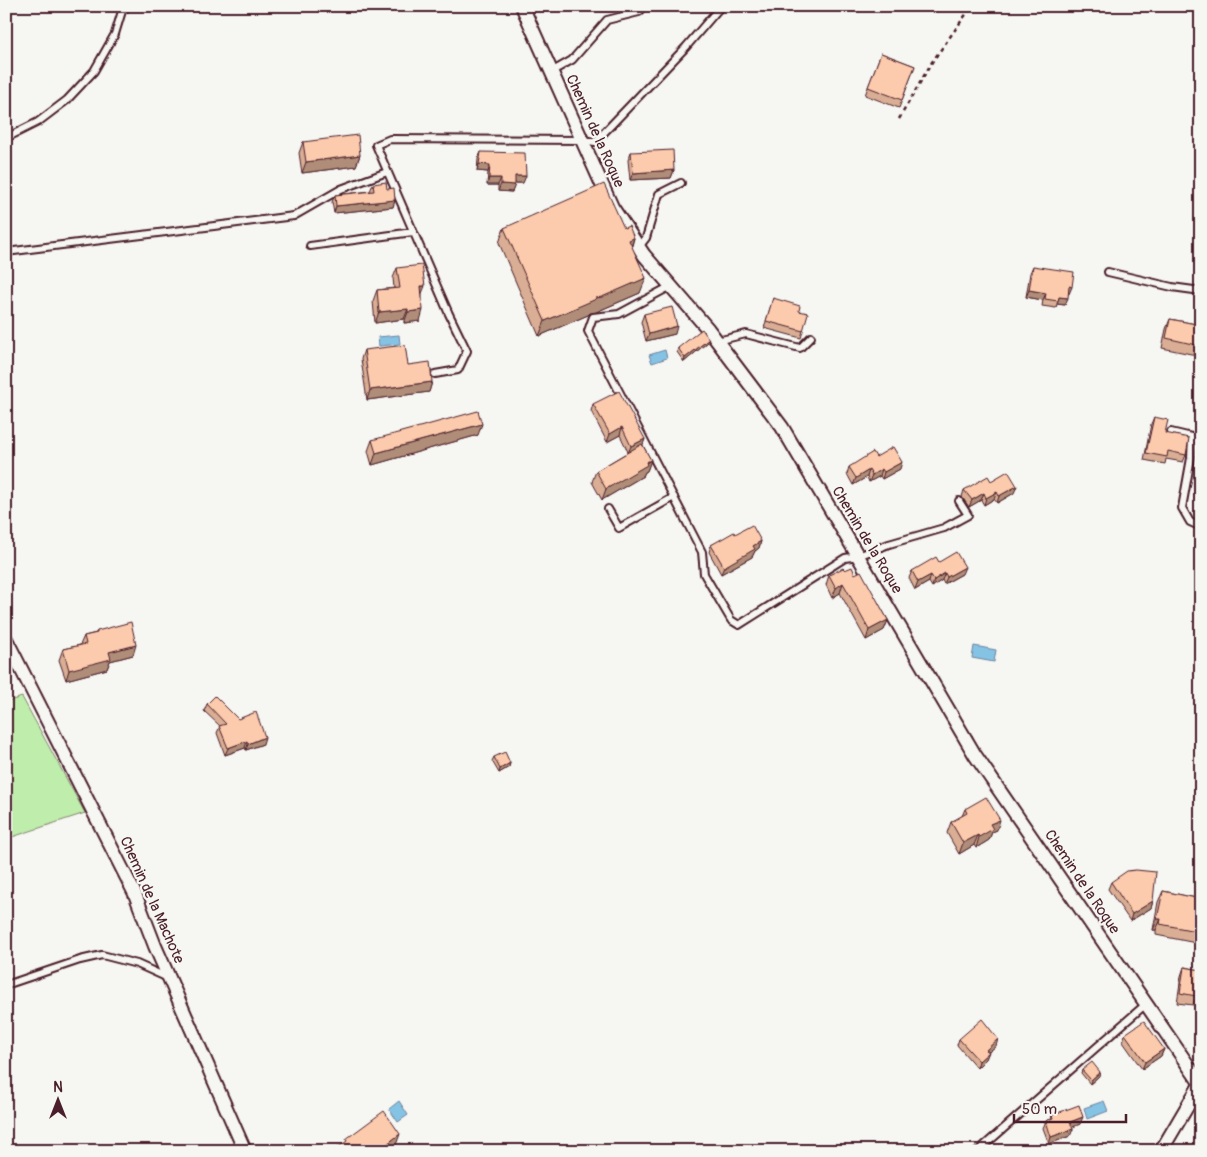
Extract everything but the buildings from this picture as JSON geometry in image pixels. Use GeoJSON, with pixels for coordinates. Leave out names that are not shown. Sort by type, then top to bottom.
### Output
{"type":"FeatureCollection","features":[{"type":"Feature","properties":{"kind":"street","name":"Chemin de la Roque"},"geometry":{"type":"LineString","coordinates":[[522,6],[612,207],[639,247],[717,341],[782,427],[976,755],[1201,1083]]}},
{"type":"Feature","properties":{"kind":"street","name":"Chemin de la Machote"},"geometry":{"type":"LineString","coordinates":[[6,639],[135,894],[155,946],[245,1151]]}},
{"type":"Feature","properties":{"kind":"street"},"geometry":{"type":"LineString","coordinates":[[1161,1151],[1201,1083]]}},
{"type":"Feature","properties":{"kind":"lane"},"geometry":{"type":"LineString","coordinates":[[6,138],[38,122],[67,100],[94,71],[115,34],[122,11],[128,6]]}},
{"type":"Feature","properties":{"kind":"lane"},"geometry":{"type":"LineString","coordinates":[[551,72],[572,60],[607,20],[639,12],[646,6]]}},
{"type":"Feature","properties":{"kind":"lane"},"geometry":{"type":"LineString","coordinates":[[435,374],[458,370],[467,351],[448,314],[376,145],[390,139],[582,140],[595,142],[686,47],[721,6]]}},
{"type":"Feature","properties":{"kind":"lane"},"geometry":{"type":"LineString","coordinates":[[6,252],[294,216],[341,189],[387,172]]}},
{"type":"Feature","properties":{"kind":"lane"},"geometry":{"type":"LineString","coordinates":[[639,247],[646,238],[659,194],[681,183]]}},
{"type":"Feature","properties":{"kind":"lane"},"geometry":{"type":"LineString","coordinates":[[310,246],[413,232]]}},
{"type":"Feature","properties":{"kind":"lane"},"geometry":{"type":"LineString","coordinates":[[1108,272],[1172,287],[1201,291]]}},
{"type":"Feature","properties":{"kind":"lane"},"geometry":{"type":"LineString","coordinates":[[671,286],[619,314],[593,317],[588,330],[702,552],[704,574],[731,620],[739,625],[845,558],[858,556],[889,544],[944,528],[968,515],[959,501]]}},
{"type":"Feature","properties":{"kind":"lane"},"geometry":{"type":"LineString","coordinates":[[717,341],[746,334],[800,348],[811,338]]}},
{"type":"Feature","properties":{"kind":"lane"},"geometry":{"type":"LineString","coordinates":[[1171,432],[1192,437],[1191,458],[1182,508],[1190,522],[1201,527]]}},
{"type":"Feature","properties":{"kind":"lane"},"geometry":{"type":"LineString","coordinates":[[608,509],[620,528],[674,497]]}},
{"type":"Feature","properties":{"kind":"lane"},"geometry":{"type":"LineString","coordinates":[[6,985],[80,960],[102,955],[136,964],[169,978]]}},
{"type":"Feature","properties":{"kind":"lane"},"geometry":{"type":"LineString","coordinates":[[978,1151],[1146,1004]]}},
{"type":"Feature","properties":{"kind":"path"},"geometry":{"type":"LineString","coordinates":[[899,119],[932,62],[972,6]]}},
{"type":"Feature","properties":{"kind":"green space"},"geometry":{"type":"Polygon","coordinates":[[[22,697],[85,813],[6,839],[6,702],[22,697]]]}},
{"type":"Feature","properties":{"kind":"water"},"geometry":{"type":"Polygon","coordinates":[[[399,335],[400,344],[379,346],[378,337],[399,335]]]}},
{"type":"Feature","properties":{"kind":"water"},"geometry":{"type":"Polygon","coordinates":[[[665,350],[667,358],[652,363],[649,355],[665,350]]]}},
{"type":"Feature","properties":{"kind":"water"},"geometry":{"type":"Polygon","coordinates":[[[974,646],[996,650],[994,662],[972,658],[974,646]]]}},
{"type":"Feature","properties":{"kind":"water"},"geometry":{"type":"Polygon","coordinates":[[[399,1101],[408,1115],[398,1122],[389,1109],[399,1101]]]}},
{"type":"Feature","properties":{"kind":"water"},"geometry":{"type":"Polygon","coordinates":[[[1104,1101],[1108,1111],[1087,1119],[1084,1108],[1104,1101]]]}}]}
